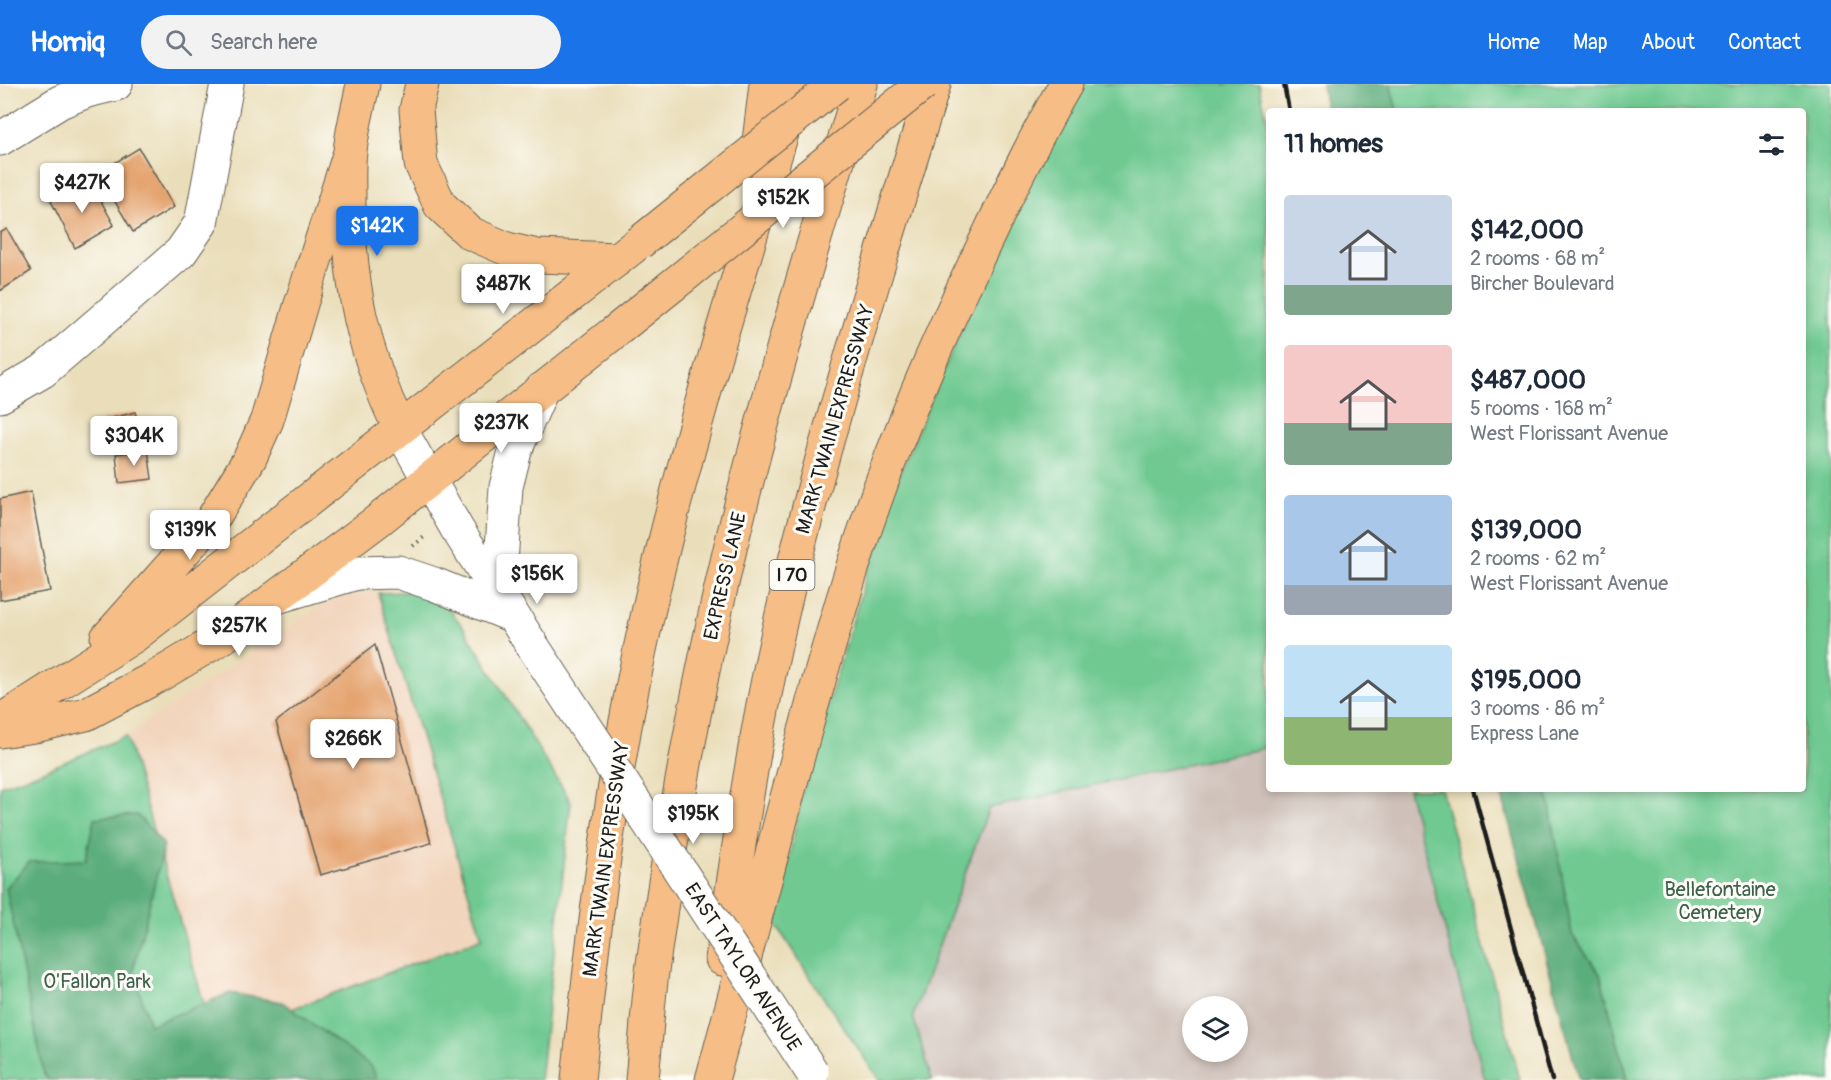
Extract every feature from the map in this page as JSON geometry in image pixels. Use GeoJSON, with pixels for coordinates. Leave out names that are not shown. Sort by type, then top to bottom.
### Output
{"type":"FeatureCollection","features":[{"type":"Feature","properties":{"kind":"main road"},"geometry":{"type":"LineString","coordinates":[[77,670],[212,520],[250,458],[271,410],[300,304],[350,152],[363,84]]}},
{"type":"Feature","properties":{"kind":"main road"},"geometry":{"type":"LineString","coordinates":[[422,84],[416,110],[421,164],[440,206],[470,232],[507,249],[538,256],[628,251]]}},
{"type":"Feature","properties":{"kind":"main road"},"geometry":{"type":"LineString","coordinates":[[743,260],[766,84]]}},
{"type":"Feature","properties":{"kind":"main road","name":"MARK TWAIN EXPRESSWAY"},"geometry":{"type":"LineString","coordinates":[[578,1080],[602,870],[629,709],[648,614],[692,441],[743,260],[797,84]]}},
{"type":"Feature","properties":{"kind":"main road"},"geometry":{"type":"LineString","coordinates":[[0,721],[77,670],[134,636],[628,251],[837,84]]}},
{"type":"Feature","properties":{"kind":"main road","name":"EXPRESS LANE"},"geometry":{"type":"LineString","coordinates":[[642,1080],[654,959],[672,844],[697,701],[730,549],[772,387],[861,84]]}},
{"type":"Feature","properties":{"kind":"main road"},"geometry":{"type":"LineString","coordinates":[[0,731],[35,726],[86,714],[156,677],[223,637],[280,596],[429,480],[923,84]]}},
{"type":"Feature","properties":{"kind":"main road","name":"MARK TWAIN EXPRESSWAY"},"geometry":{"type":"LineString","coordinates":[[710,1080],[714,1016],[738,850],[764,699],[798,547],[841,394],[934,84]]}},
{"type":"Feature","properties":{"kind":"main road"},"geometry":{"type":"LineString","coordinates":[[710,1080],[769,871],[790,781],[854,564],[922,380],[1015,179],[1066,84]]}},
{"type":"Feature","properties":{"kind":"main road"},"geometry":{"type":"LineString","coordinates":[[350,152],[349,225],[358,311],[369,356],[382,392],[400,429]]}},
{"type":"Feature","properties":{"kind":"street"},"geometry":{"type":"LineString","coordinates":[[0,139],[60,102],[116,84]]}},
{"type":"Feature","properties":{"kind":"street"},"geometry":{"type":"LineString","coordinates":[[0,396],[43,371],[182,252],[201,223],[227,84]]}},
{"type":"Feature","properties":{"kind":"street"},"geometry":{"type":"LineString","coordinates":[[280,596],[357,573],[398,572],[506,605],[506,487],[515,451],[542,389]]}},
{"type":"Feature","properties":{"kind":"street","name":"EAST TAYLOR AVENUE"},"geometry":{"type":"LineString","coordinates":[[400,429],[457,529],[814,1076]]}},
{"type":"Feature","properties":{"kind":"shaded area"},"geometry":{"type":"Polygon","coordinates":[[[346,593],[378,593],[482,937],[213,1038],[126,736],[319,607],[346,593]]]}},
{"type":"Feature","properties":{"kind":"shaded area"},"geometry":{"type":"Polygon","coordinates":[[[1266,748],[1266,792],[1409,792],[1485,1080],[932,1080],[913,1016],[989,808],[1266,748]]]}},
{"type":"Feature","properties":{"kind":"green space"},"geometry":{"type":"Polygon","coordinates":[[[1080,84],[1259,84],[1266,115],[1266,748],[989,808],[913,1016],[932,1080],[879,1080],[776,925],[802,793],[886,508],[932,396],[1033,169],[1080,84]]]}},
{"type":"Feature","properties":{"kind":"green space"},"geometry":{"type":"Polygon","coordinates":[[[1322,84],[1390,84],[1396,108],[1326,108],[1322,84]]]}},
{"type":"Feature","properties":{"kind":"green space","name":"Bellefontaine Cemetery"},"geometry":{"type":"Polygon","coordinates":[[[1390,84],[1831,84],[1831,1080],[1627,1080],[1600,974],[1572,935],[1548,792],[1806,792],[1806,108],[1396,108],[1390,84]]]}},
{"type":"Feature","properties":{"kind":"green space","name":"O'Fallon Park"},"geometry":{"type":"Polygon","coordinates":[[[406,592],[426,597],[447,607],[464,628],[571,802],[540,1080],[0,1080],[0,786],[36,774],[126,736],[214,1038],[482,938],[378,593],[406,592]]]}},
{"type":"Feature","properties":{"kind":"green space"},"geometry":{"type":"Polygon","coordinates":[[[1409,792],[1442,792],[1520,1080],[1485,1080],[1409,792]]]}},
{"type":"Feature","properties":{"kind":"green space"},"geometry":{"type":"Polygon","coordinates":[[[1501,792],[1548,792],[1572,935],[1600,974],[1627,1080],[1579,1080],[1501,792]]]}},
{"type":"Feature","properties":{"kind":"green space"},"geometry":{"type":"Polygon","coordinates":[[[137,815],[164,845],[133,971],[150,1025],[230,993],[282,1002],[372,1067],[377,1080],[49,1080],[44,1074],[6,888],[29,862],[86,860],[95,818],[137,815]]]}},
{"type":"Feature","properties":{"kind":"building"},"geometry":{"type":"Polygon","coordinates":[[[139,148],[174,207],[133,232],[98,173],[139,148]]]}},
{"type":"Feature","properties":{"kind":"building"},"geometry":{"type":"Polygon","coordinates":[[[90,181],[114,225],[75,248],[51,201],[90,181]]]}},
{"type":"Feature","properties":{"kind":"building"},"geometry":{"type":"Polygon","coordinates":[[[7,229],[31,271],[0,291],[0,233],[7,229]]]}},
{"type":"Feature","properties":{"kind":"building"},"geometry":{"type":"Polygon","coordinates":[[[135,412],[144,442],[111,450],[102,421],[135,412]]]}},
{"type":"Feature","properties":{"kind":"building"},"geometry":{"type":"Polygon","coordinates":[[[148,450],[152,479],[119,483],[116,454],[148,450]]]}},
{"type":"Feature","properties":{"kind":"building"},"geometry":{"type":"Polygon","coordinates":[[[31,492],[50,591],[0,600],[0,499],[31,492]]]}},
{"type":"Feature","properties":{"kind":"building"},"geometry":{"type":"Polygon","coordinates":[[[375,645],[431,843],[320,875],[276,722],[375,645]]]}},
{"type":"Feature","properties":{"kind":"railway"},"geometry":{"type":"LineString","coordinates":[[1284,84],[1288,108]]}},
{"type":"Feature","properties":{"kind":"railway"},"geometry":{"type":"LineString","coordinates":[[1474,792],[1552,1080]]}}]}
